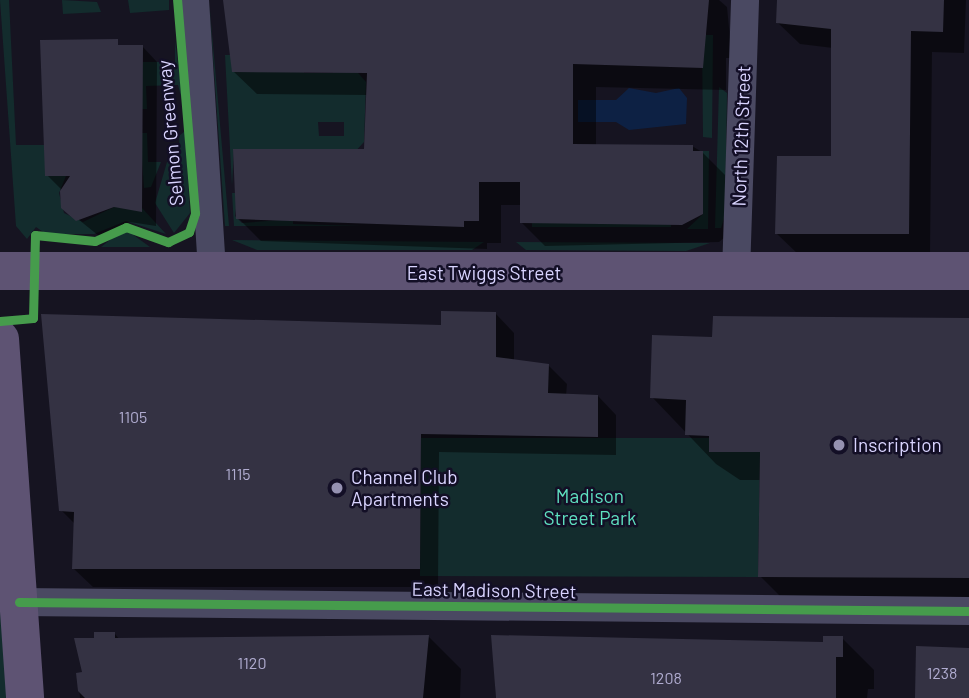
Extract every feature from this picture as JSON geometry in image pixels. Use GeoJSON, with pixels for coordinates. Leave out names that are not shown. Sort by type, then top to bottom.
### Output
{"type":"FeatureCollection","features":[{"type":"Feature","properties":{"kind":"main road","name":"East Twiggs Street"},"geometry":{"type":"LineString","coordinates":[[0,271],[969,271]]}},
{"type":"Feature","properties":{"kind":"main road"},"geometry":{"type":"LineString","coordinates":[[0,339],[25,698]]}},
{"type":"Feature","properties":{"kind":"street"},"geometry":{"type":"LineString","coordinates":[[195,0],[212,272]]}},
{"type":"Feature","properties":{"kind":"street","name":"North 12th Street"},"geometry":{"type":"LineString","coordinates":[[736,273],[745,0]]}},
{"type":"Feature","properties":{"kind":"street","name":"East Madison Street"},"geometry":{"type":"LineString","coordinates":[[19,603],[969,611]]}},
{"type":"Feature","properties":{"kind":"green space"},"geometry":{"type":"Polygon","coordinates":[[[0,0],[9,0],[16,145],[45,145],[66,176],[59,193],[64,213],[83,222],[114,207],[142,208],[166,234],[126,221],[94,234],[46,234],[36,227],[27,239],[16,226],[0,0]]]}},
{"type":"Feature","properties":{"kind":"green space"},"geometry":{"type":"Polygon","coordinates":[[[62,0],[97,2],[101,12],[63,14],[62,0]]]}},
{"type":"Feature","properties":{"kind":"green space"},"geometry":{"type":"Polygon","coordinates":[[[128,0],[169,0],[169,10],[130,13],[128,0]]]}},
{"type":"Feature","properties":{"kind":"green space"},"geometry":{"type":"Polygon","coordinates":[[[209,0],[229,226],[225,226],[209,0]]]}},
{"type":"Feature","properties":{"kind":"green space"},"geometry":{"type":"Polygon","coordinates":[[[702,35],[713,35],[712,138],[703,137],[702,35]]]}},
{"type":"Feature","properties":{"kind":"green space"},"geometry":{"type":"Polygon","coordinates":[[[175,41],[184,108],[178,85],[146,86],[147,109],[139,109],[143,62],[175,62],[175,41]]]}},
{"type":"Feature","properties":{"kind":"green space"},"geometry":{"type":"Polygon","coordinates":[[[225,55],[232,55],[232,72],[304,68],[304,73],[333,73],[333,66],[352,66],[366,82],[364,142],[352,155],[331,149],[234,149],[232,186],[225,55]],[[318,122],[319,136],[344,136],[344,122],[318,122]]]}},
{"type":"Feature","properties":{"kind":"green space"},"geometry":{"type":"Polygon","coordinates":[[[719,87],[727,93],[725,215],[721,228],[715,228],[719,87]]]}},
{"type":"Feature","properties":{"kind":"green space"},"geometry":{"type":"Polygon","coordinates":[[[185,131],[190,213],[174,233],[155,203],[167,162],[180,162],[179,136],[185,131]]]}},
{"type":"Feature","properties":{"kind":"green space"},"geometry":{"type":"Polygon","coordinates":[[[140,133],[147,133],[148,162],[161,162],[151,187],[144,188],[140,133]]]}},
{"type":"Feature","properties":{"kind":"green space"},"geometry":{"type":"Polygon","coordinates":[[[703,151],[709,151],[708,229],[687,229],[703,214],[703,151]]]}},
{"type":"Feature","properties":{"kind":"green space"},"geometry":{"type":"Polygon","coordinates":[[[232,193],[238,193],[235,216],[242,223],[293,219],[293,224],[363,226],[234,226],[232,193]]]}},
{"type":"Feature","properties":{"kind":"green space"},"geometry":{"type":"Polygon","coordinates":[[[671,220],[671,227],[532,227],[532,223],[671,220]]]}},
{"type":"Feature","properties":{"kind":"green space"},"geometry":{"type":"Polygon","coordinates":[[[128,231],[150,247],[101,247],[116,235],[128,231]]]}},
{"type":"Feature","properties":{"kind":"green space"},"geometry":{"type":"Polygon","coordinates":[[[232,240],[484,242],[472,250],[257,250],[232,240]]]}},
{"type":"Feature","properties":{"kind":"green space"},"geometry":{"type":"Polygon","coordinates":[[[516,242],[710,243],[686,251],[526,250],[516,242]]]}},
{"type":"Feature","properties":{"kind":"green space","name":"Madison Street Park"},"geometry":{"type":"Polygon","coordinates":[[[421,438],[709,438],[709,452],[760,452],[758,577],[420,576],[421,438]]]}},
{"type":"Feature","properties":{"kind":"green space"},"geometry":{"type":"Polygon","coordinates":[[[0,598],[7,698],[0,698],[0,598]]]}},
{"type":"Feature","properties":{"kind":"water"},"geometry":{"type":"Polygon","coordinates":[[[629,88],[656,93],[679,88],[687,98],[686,124],[629,130],[616,122],[578,122],[578,100],[616,100],[629,88]]]}},
{"type":"Feature","properties":{"kind":"building"},"geometry":{"type":"Polygon","coordinates":[[[223,0],[709,0],[703,68],[573,64],[573,144],[693,145],[693,151],[703,151],[703,214],[682,225],[520,223],[520,182],[479,182],[479,221],[464,221],[464,227],[236,219],[233,149],[364,149],[367,73],[232,72],[223,0]]]}},
{"type":"Feature","properties":{"kind":"building"},"geometry":{"type":"Polygon","coordinates":[[[777,0],[944,0],[943,32],[911,31],[909,234],[775,234],[777,156],[831,156],[831,29],[776,23],[777,0]]]}},
{"type":"Feature","properties":{"kind":"building"},"geometry":{"type":"Polygon","coordinates":[[[118,39],[118,45],[143,45],[142,212],[114,207],[76,221],[61,208],[60,191],[70,176],[45,176],[40,40],[118,39]]]}},
{"type":"Feature","properties":{"kind":"building"},"geometry":{"type":"Polygon","coordinates":[[[441,311],[496,312],[496,357],[549,364],[548,393],[598,395],[598,437],[421,434],[420,569],[72,569],[74,512],[59,511],[41,314],[441,325],[441,311]]]}},
{"type":"Feature","properties":{"kind":"building","name":"Inscription"},"geometry":{"type":"Polygon","coordinates":[[[713,316],[969,318],[969,578],[758,577],[760,452],[709,452],[709,436],[685,435],[686,400],[650,398],[652,335],[712,337],[713,316]]]}},
{"type":"Feature","properties":{"kind":"building"},"geometry":{"type":"Polygon","coordinates":[[[94,632],[115,632],[115,638],[429,635],[423,698],[85,698],[78,691],[76,673],[82,672],[74,638],[94,638],[94,632]]]}},
{"type":"Feature","properties":{"kind":"building"},"geometry":{"type":"Polygon","coordinates":[[[491,635],[823,642],[823,636],[843,636],[843,657],[836,657],[836,698],[496,698],[491,635]]]}},
{"type":"Feature","properties":{"kind":"building"},"geometry":{"type":"Polygon","coordinates":[[[916,646],[969,648],[969,698],[915,698],[916,646]]]}},
{"type":"Feature","properties":{"kind":"cycle path","name":"Selmon Greenway"},"geometry":{"type":"LineString","coordinates":[[0,321],[33,318],[35,235],[95,241],[126,227],[168,242],[189,232],[195,213],[177,0]]}},
{"type":"Feature","properties":{"kind":"cycle path"},"geometry":{"type":"LineString","coordinates":[[19,602],[969,611]]}},
{"type":"Feature","properties":{"kind":"place","name":"Inscription"},"geometry":{"type":"Point","coordinates":[839,445]}},
{"type":"Feature","properties":{"kind":"place","name":"Channel Club Apartments"},"geometry":{"type":"Point","coordinates":[337,488]}}]}
